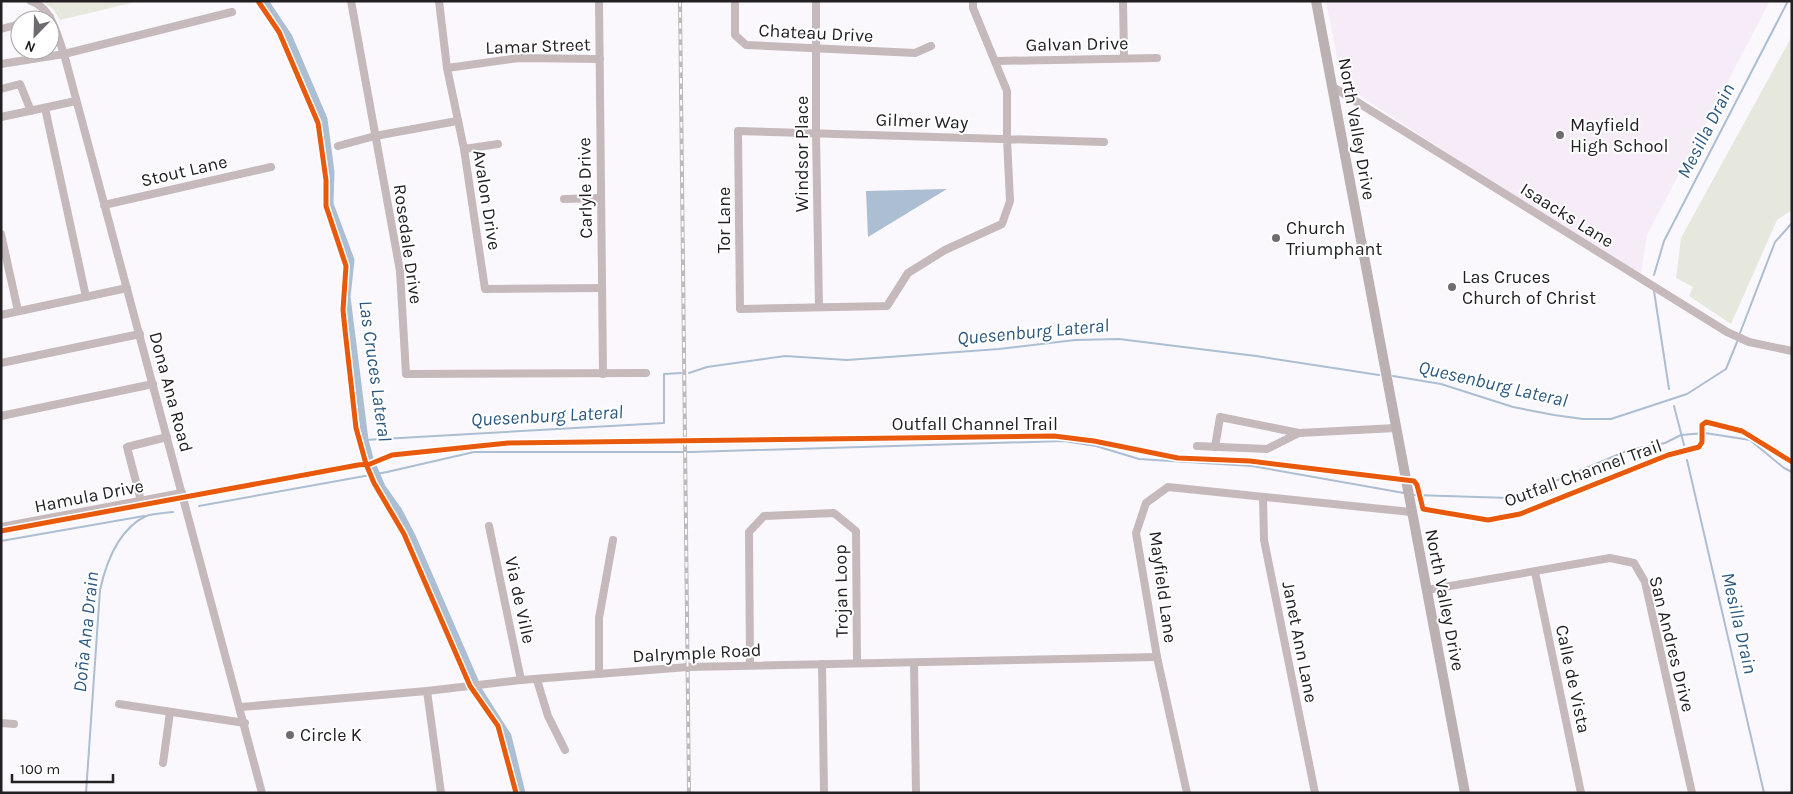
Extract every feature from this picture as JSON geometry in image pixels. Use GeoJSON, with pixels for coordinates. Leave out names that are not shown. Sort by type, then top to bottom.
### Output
{"type":"FeatureCollection","features":[{"type":"Feature","properties":{"kind":"main road","name":"North Valley Drive"},"geometry":{"type":"LineString","coordinates":[[1316,1],[1464,793]]}},
{"type":"Feature","properties":{"kind":"street","name":"Rosedale Drive"},"geometry":{"type":"LineString","coordinates":[[351,1],[400,271],[406,374],[646,373]]}},
{"type":"Feature","properties":{"kind":"street","name":"Avalon Drive"},"geometry":{"type":"LineString","coordinates":[[439,1],[447,68],[464,149],[485,289],[602,288]]}},
{"type":"Feature","properties":{"kind":"street","name":"Carlyle Drive"},"geometry":{"type":"LineString","coordinates":[[599,1],[603,374]]}},
{"type":"Feature","properties":{"kind":"street","name":"Chateau Drive"},"geometry":{"type":"LineString","coordinates":[[735,1],[735,35],[746,45],[915,53],[930,46]]}},
{"type":"Feature","properties":{"kind":"street","name":"Windsor Place"},"geometry":{"type":"LineString","coordinates":[[816,1],[819,307]]}},
{"type":"Feature","properties":{"kind":"street"},"geometry":{"type":"LineString","coordinates":[[819,307],[886,306],[908,273],[945,250],[1002,224],[1010,201],[1007,91],[997,61],[973,8],[973,1]]}},
{"type":"Feature","properties":{"kind":"street"},"geometry":{"type":"LineString","coordinates":[[1124,1],[1124,58]]}},
{"type":"Feature","properties":{"kind":"street"},"geometry":{"type":"LineString","coordinates":[[1,64],[64,54],[232,12]]}},
{"type":"Feature","properties":{"kind":"street","name":"Dona Ana Road"},"geometry":{"type":"LineString","coordinates":[[60,43],[154,384],[241,707],[262,793]]}},
{"type":"Feature","properties":{"kind":"street","name":"Lamar Street"},"geometry":{"type":"LineString","coordinates":[[447,68],[518,58],[600,59]]}},
{"type":"Feature","properties":{"kind":"street","name":"Galvan Drive"},"geometry":{"type":"LineString","coordinates":[[997,61],[1157,58]]}},
{"type":"Feature","properties":{"kind":"street"},"geometry":{"type":"LineString","coordinates":[[1,89],[20,84],[30,111]]}},
{"type":"Feature","properties":{"kind":"street","name":"Isaacks Lane"},"geometry":{"type":"LineString","coordinates":[[1333,87],[1728,332],[1749,342],[1792,351]]}},
{"type":"Feature","properties":{"kind":"street"},"geometry":{"type":"LineString","coordinates":[[1,117],[76,101]]}},
{"type":"Feature","properties":{"kind":"street"},"geometry":{"type":"LineString","coordinates":[[45,108],[86,296]]}},
{"type":"Feature","properties":{"kind":"street"},"geometry":{"type":"LineString","coordinates":[[338,146],[375,136],[457,121]]}},
{"type":"Feature","properties":{"kind":"street","name":"Gilmer Way"},"geometry":{"type":"LineString","coordinates":[[738,131],[1104,142]]}},
{"type":"Feature","properties":{"kind":"street","name":"Tor Lane"},"geometry":{"type":"LineString","coordinates":[[738,131],[740,309],[819,307]]}},
{"type":"Feature","properties":{"kind":"street"},"geometry":{"type":"LineString","coordinates":[[464,149],[498,144]]}},
{"type":"Feature","properties":{"kind":"street","name":"Stout Lane"},"geometry":{"type":"LineString","coordinates":[[104,205],[272,167]]}},
{"type":"Feature","properties":{"kind":"street"},"geometry":{"type":"LineString","coordinates":[[564,199],[600,198]]}},
{"type":"Feature","properties":{"kind":"street"},"geometry":{"type":"LineString","coordinates":[[1,234],[18,311]]}},
{"type":"Feature","properties":{"kind":"street"},"geometry":{"type":"LineString","coordinates":[[1,315],[127,288]]}},
{"type":"Feature","properties":{"kind":"street"},"geometry":{"type":"LineString","coordinates":[[1,363],[140,334]]}},
{"type":"Feature","properties":{"kind":"street"},"geometry":{"type":"LineString","coordinates":[[1,416],[154,384]]}},
{"type":"Feature","properties":{"kind":"street"},"geometry":{"type":"LineString","coordinates":[[1215,447],[1220,417],[1299,433],[1396,428]]}},
{"type":"Feature","properties":{"kind":"street"},"geometry":{"type":"LineString","coordinates":[[1197,446],[1267,449],[1299,433]]}},
{"type":"Feature","properties":{"kind":"street"},"geometry":{"type":"LineString","coordinates":[[141,501],[127,447],[167,437]]}},
{"type":"Feature","properties":{"kind":"street","name":"Mayfield Lane"},"geometry":{"type":"LineString","coordinates":[[1187,793],[1157,656],[1136,533],[1146,504],[1168,487],[1263,497],[1410,508]]}},
{"type":"Feature","properties":{"kind":"street","name":"Hamula Drive"},"geometry":{"type":"LineString","coordinates":[[1,527],[182,493]]}},
{"type":"Feature","properties":{"kind":"street","name":"Janet Ann Lane"},"geometry":{"type":"LineString","coordinates":[[1263,497],[1264,540],[1316,793]]}},
{"type":"Feature","properties":{"kind":"street","name":"Trojan Loop"},"geometry":{"type":"LineString","coordinates":[[750,665],[750,532],[764,516],[834,513],[856,531],[857,663]]}},
{"type":"Feature","properties":{"kind":"street","name":"Via de Ville"},"geometry":{"type":"LineString","coordinates":[[489,526],[521,680]]}},
{"type":"Feature","properties":{"kind":"street"},"geometry":{"type":"LineString","coordinates":[[599,674],[599,618],[613,540]]}},
{"type":"Feature","properties":{"kind":"street","name":"San Andres Drive"},"geometry":{"type":"LineString","coordinates":[[1427,590],[1610,558],[1634,563],[1645,582],[1692,793]]}},
{"type":"Feature","properties":{"kind":"street","name":"Calle de Vista"},"geometry":{"type":"LineString","coordinates":[[1536,572],[1581,793]]}},
{"type":"Feature","properties":{"kind":"street","name":"Dalrymple Road"},"geometry":{"type":"LineString","coordinates":[[241,707],[427,691],[521,680],[688,667],[1157,656]]}},
{"type":"Feature","properties":{"kind":"street"},"geometry":{"type":"LineString","coordinates":[[914,663],[916,793]]}},
{"type":"Feature","properties":{"kind":"street"},"geometry":{"type":"LineString","coordinates":[[822,664],[824,793]]}},
{"type":"Feature","properties":{"kind":"street"},"geometry":{"type":"LineString","coordinates":[[538,680],[548,716],[564,750]]}},
{"type":"Feature","properties":{"kind":"street"},"geometry":{"type":"LineString","coordinates":[[427,691],[441,793]]}},
{"type":"Feature","properties":{"kind":"street"},"geometry":{"type":"LineString","coordinates":[[119,704],[245,724]]}},
{"type":"Feature","properties":{"kind":"street"},"geometry":{"type":"LineString","coordinates":[[163,763],[170,712]]}},
{"type":"Feature","properties":{"kind":"street"},"geometry":{"type":"LineString","coordinates":[[1,723],[14,724]]}},
{"type":"Feature","properties":{"kind":"shaded area"},"geometry":{"type":"Polygon","coordinates":[[[42,1],[139,1],[60,20],[60,10],[53,9],[42,1]]]}},
{"type":"Feature","properties":{"kind":"shaded area","name":"Mayfield High School"},"geometry":{"type":"Polygon","coordinates":[[[1326,1],[1770,1],[1647,235],[1641,274],[1500,187],[1342,84],[1326,1]]]}},
{"type":"Feature","properties":{"kind":"shaded area"},"geometry":{"type":"Polygon","coordinates":[[[1792,36],[1792,210],[1777,220],[1731,324],[1689,296],[1693,287],[1676,278],[1681,238],[1792,36]]]}},
{"type":"Feature","properties":{"kind":"water"},"geometry":{"type":"Polygon","coordinates":[[[947,189],[868,237],[866,191],[947,189]]]}},
{"type":"Feature","properties":{"kind":"waterway","name":"Las Cruces Lateral"},"geometry":{"type":"LineString","coordinates":[[265,1],[289,37],[324,119],[331,172],[330,204],[351,260],[347,297],[365,440],[370,459],[382,487],[399,511],[412,536],[475,681]]}},
{"type":"Feature","properties":{"kind":"waterway","name":"Mesilla Drain"},"geometry":{"type":"LineString","coordinates":[[1654,275],[1664,241],[1788,1]]}},
{"type":"Feature","properties":{"kind":"waterway","name":"Quesenburg Lateral"},"geometry":{"type":"LineString","coordinates":[[1740,333],[1775,242],[1792,223]]}},
{"type":"Feature","properties":{"kind":"waterway","name":"Mesilla Drain"},"geometry":{"type":"LineString","coordinates":[[1654,291],[1669,389]]}},
{"type":"Feature","properties":{"kind":"waterway","name":"Quesenburg Lateral"},"geometry":{"type":"LineString","coordinates":[[689,373],[707,367],[785,356],[847,360],[999,349],[1075,340],[1119,339],[1256,356],[1379,375]]}},
{"type":"Feature","properties":{"kind":"waterway","name":"Quesenburg Lateral"},"geometry":{"type":"LineString","coordinates":[[1393,376],[1441,384],[1513,407],[1583,419],[1611,419],[1687,394],[1726,369],[1737,342]]}},
{"type":"Feature","properties":{"kind":"waterway","name":"Quesenburg Lateral"},"geometry":{"type":"LineString","coordinates":[[365,440],[664,423],[664,374],[681,373]]}},
{"type":"Feature","properties":{"kind":"waterway","name":"Mesilla Drain"},"geometry":{"type":"LineString","coordinates":[[1674,406],[1684,445]]}},
{"type":"Feature","properties":{"kind":"waterway","name":"Doña Ana Drain"},"geometry":{"type":"LineString","coordinates":[[1414,495],[1509,498],[1546,485],[1629,450],[1665,443],[1681,435],[1705,433],[1750,440],[1784,468],[1792,472]]}},
{"type":"Feature","properties":{"kind":"waterway","name":"Doña Ana Drain"},"geometry":{"type":"LineString","coordinates":[[199,506],[387,472],[474,452],[691,452],[1064,441],[1096,446],[1139,459],[1252,466],[1404,493]]}},
{"type":"Feature","properties":{"kind":"waterway","name":"Mesilla Drain"},"geometry":{"type":"LineString","coordinates":[[1687,460],[1764,793]]}},
{"type":"Feature","properties":{"kind":"waterway","name":"Doña Ana Drain"},"geometry":{"type":"LineString","coordinates":[[86,793],[100,590],[106,569],[115,548],[128,529],[146,516],[173,512]]}},
{"type":"Feature","properties":{"kind":"waterway"},"geometry":{"type":"LineString","coordinates":[[1,541],[144,516]]}},
{"type":"Feature","properties":{"kind":"waterway","name":"Las Cruces Lateral"},"geometry":{"type":"LineString","coordinates":[[478,689],[508,736],[522,793]]}},
{"type":"Feature","properties":{"kind":"railway"},"geometry":{"type":"LineString","coordinates":[[680,1],[689,793]]}},
{"type":"Feature","properties":{"kind":"cycle path"},"geometry":{"type":"LineString","coordinates":[[258,1],[279,32],[318,123],[326,180],[326,206],[346,266],[343,310],[345,330],[356,428],[366,464],[374,483],[404,534],[470,686],[498,726],[516,793]]}},
{"type":"Feature","properties":{"kind":"cycle path","name":"Outfall Channel Trail"},"geometry":{"type":"LineString","coordinates":[[1,531],[370,464],[392,455],[508,443],[1054,436],[1094,441],[1178,458],[1250,461],[1414,481],[1417,485],[1423,509],[1488,520],[1520,514],[1668,455],[1699,447],[1702,442],[1702,425],[1706,422],[1742,431],[1792,462]]}},
{"type":"Feature","properties":{"kind":"place","name":"Mayfield High School"},"geometry":{"type":"Point","coordinates":[1560,135]}},
{"type":"Feature","properties":{"kind":"place","name":"Church Triumphant"},"geometry":{"type":"Point","coordinates":[1276,238]}},
{"type":"Feature","properties":{"kind":"place","name":"Las Cruces Church of Christ"},"geometry":{"type":"Point","coordinates":[1452,287]}},
{"type":"Feature","properties":{"kind":"place","name":"Circle K"},"geometry":{"type":"Point","coordinates":[290,735]}}]}
